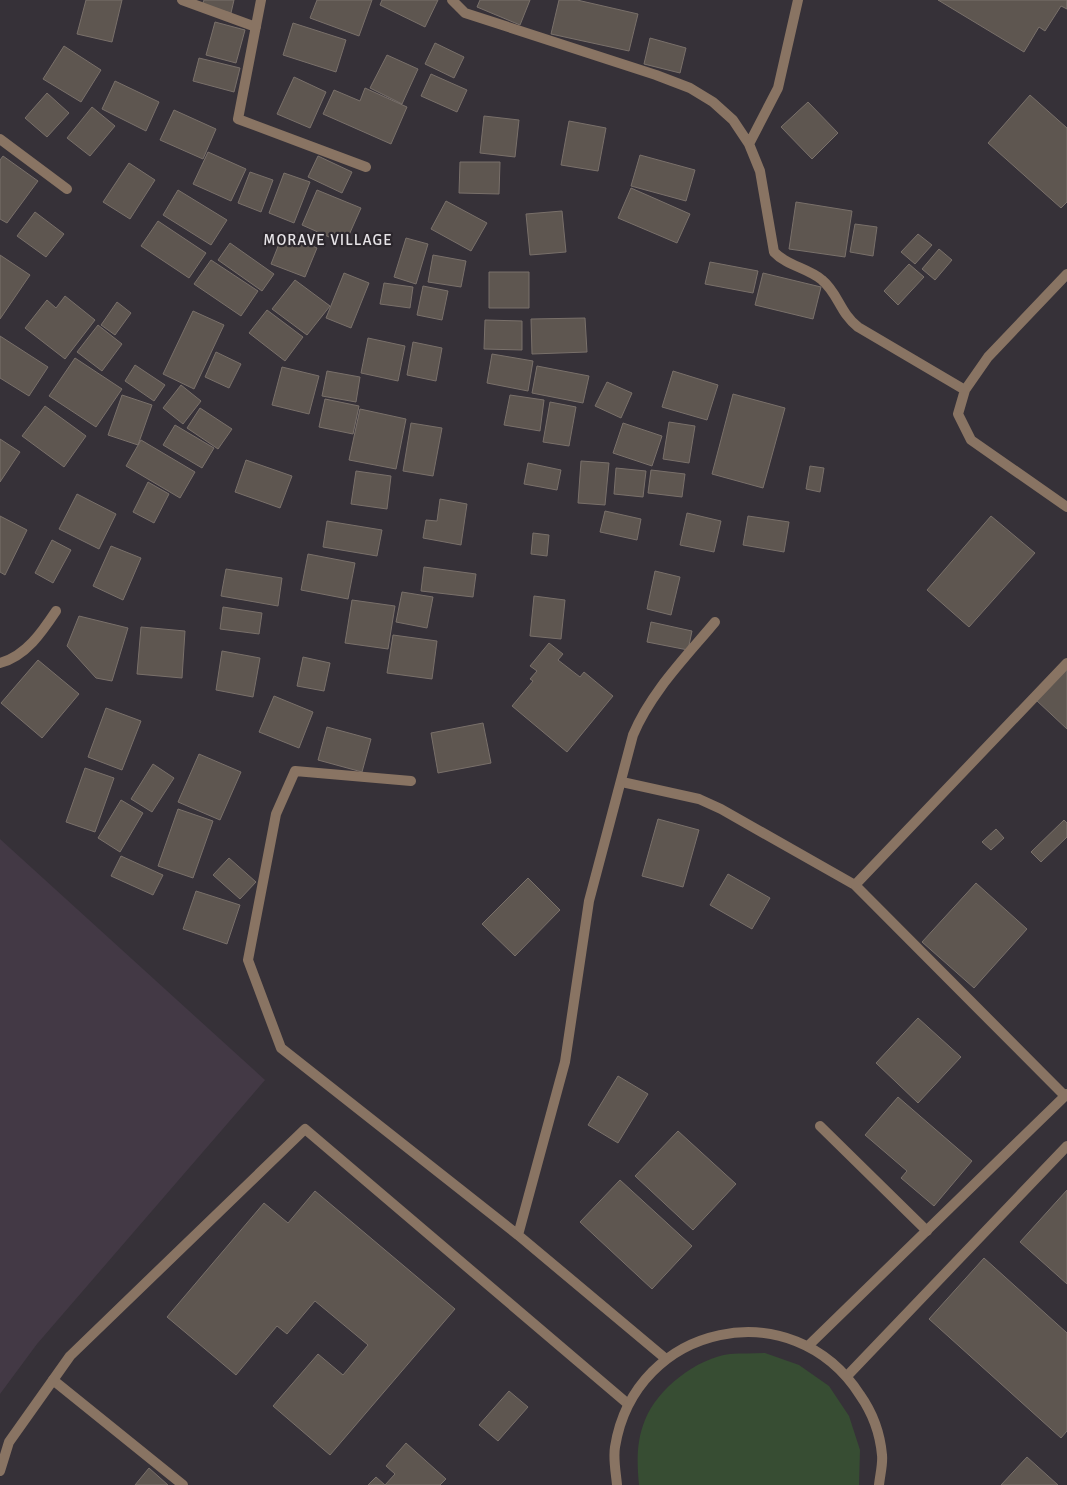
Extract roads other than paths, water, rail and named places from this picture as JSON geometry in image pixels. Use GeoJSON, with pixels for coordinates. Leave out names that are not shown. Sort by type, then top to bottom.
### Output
{"type":"FeatureCollection","features":[{"type":"Feature","properties":{"kind":"street"},"geometry":{"type":"LineString","coordinates":[[182,0],[256,27]]}},
{"type":"Feature","properties":{"kind":"street"},"geometry":{"type":"LineString","coordinates":[[261,0],[238,119],[366,167]]}},
{"type":"Feature","properties":{"kind":"street"},"geometry":{"type":"LineString","coordinates":[[452,0],[465,13],[690,88],[713,102],[733,120],[750,144],[760,172],[774,252],[782,260],[824,281],[847,319],[858,327],[964,390]]}},
{"type":"Feature","properties":{"kind":"street"},"geometry":{"type":"LineString","coordinates":[[750,144],[778,88],[798,0]]}},
{"type":"Feature","properties":{"kind":"street"},"geometry":{"type":"LineString","coordinates":[[0,139],[67,189]]}},
{"type":"Feature","properties":{"kind":"street"},"geometry":{"type":"LineString","coordinates":[[1067,274],[988,356],[964,390],[958,414],[971,440],[1067,507]]}},
{"type":"Feature","properties":{"kind":"street"},"geometry":{"type":"LineString","coordinates":[[0,663],[12,660],[37,638],[56,611]]}},
{"type":"Feature","properties":{"kind":"street"},"geometry":{"type":"LineString","coordinates":[[518,1235],[565,1062],[589,901],[633,736],[643,712],[655,694],[716,622]]}},
{"type":"Feature","properties":{"kind":"street"},"geometry":{"type":"LineString","coordinates":[[855,885],[1067,663]]}},
{"type":"Feature","properties":{"kind":"street"},"geometry":{"type":"LineString","coordinates":[[411,781],[295,771],[276,814],[248,960],[280,1048],[518,1235],[666,1359]]}},
{"type":"Feature","properties":{"kind":"street"},"geometry":{"type":"LineString","coordinates":[[622,782],[698,798],[721,809],[855,885],[1066,1095],[808,1346]]}},
{"type":"Feature","properties":{"kind":"street"},"geometry":{"type":"LineString","coordinates":[[820,1126],[927,1231]]}},
{"type":"Feature","properties":{"kind":"street"},"geometry":{"type":"LineString","coordinates":[[0,1471],[9,1442],[70,1356],[306,1129],[628,1404]]}},
{"type":"Feature","properties":{"kind":"street"},"geometry":{"type":"LineString","coordinates":[[848,1375],[1067,1146]]}},
{"type":"Feature","properties":{"kind":"street"},"geometry":{"type":"LineString","coordinates":[[617,1485],[615,1448],[628,1404],[645,1380],[666,1359],[698,1341],[735,1332],[773,1334],[808,1346],[829,1359],[848,1375],[872,1413],[882,1455],[879,1485]]}},
{"type":"Feature","properties":{"kind":"street"},"geometry":{"type":"LineString","coordinates":[[53,1380],[183,1485]]}},
{"type":"Feature","properties":{"kind":"district","name":"MORAVE VILLAGE"},"geometry":{"type":"Point","coordinates":[328,240]}}]}
